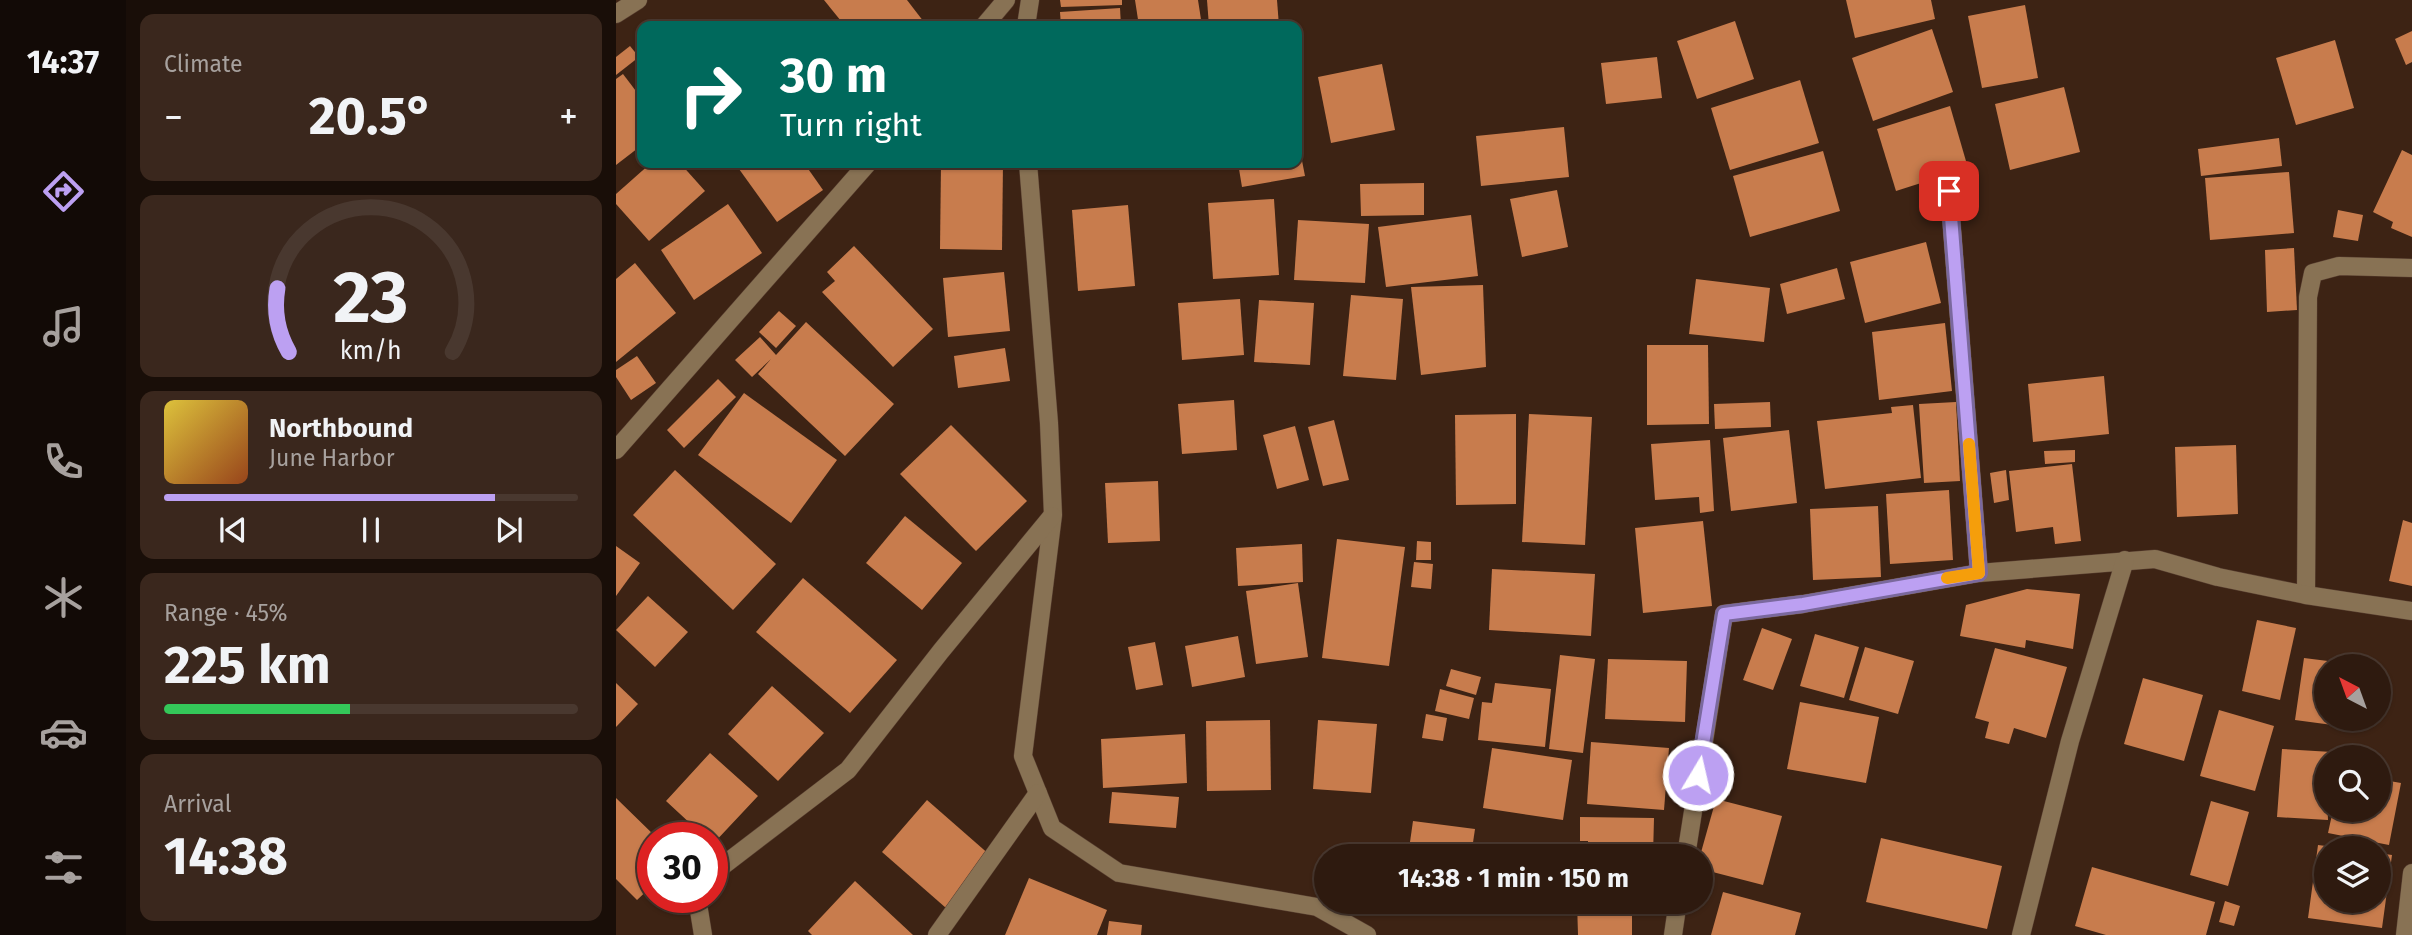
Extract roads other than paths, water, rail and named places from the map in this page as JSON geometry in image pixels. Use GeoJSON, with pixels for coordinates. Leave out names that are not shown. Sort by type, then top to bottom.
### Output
{"type":"FeatureCollection","features":[{"type":"Feature","properties":{"kind":"street"},"geometry":{"type":"LineString","coordinates":[[616,14],[638,0]]}},
{"type":"Feature","properties":{"kind":"street"},"geometry":{"type":"LineString","coordinates":[[988,21],[1006,0]]}},
{"type":"Feature","properties":{"kind":"street"},"geometry":{"type":"LineString","coordinates":[[1027,21],[1030,0]]}},
{"type":"Feature","properties":{"kind":"street"},"geometry":{"type":"LineString","coordinates":[[616,450],[864,168]]}},
{"type":"Feature","properties":{"kind":"street"},"geometry":{"type":"LineString","coordinates":[[1028,168],[1049,423],[1053,515],[1023,756],[1052,828],[1119,873],[1317,907],[1367,935]]}},
{"type":"Feature","properties":{"kind":"street"},"geometry":{"type":"LineString","coordinates":[[1949,191],[1979,573]]}},
{"type":"Feature","properties":{"kind":"street"},"geometry":{"type":"LineString","coordinates":[[2306,595],[2308,297],[2313,273],[2339,266],[2412,268]]}},
{"type":"Feature","properties":{"kind":"street"},"geometry":{"type":"LineString","coordinates":[[728,862],[848,770],[1053,515]]}},
{"type":"Feature","properties":{"kind":"street"},"geometry":{"type":"LineString","coordinates":[[1688,844],[1724,614],[1803,604],[1979,573],[2155,559],[2218,577],[2306,595],[2412,611]]}},
{"type":"Feature","properties":{"kind":"street"},"geometry":{"type":"LineString","coordinates":[[2021,935],[2070,741],[2125,560]]}},
{"type":"Feature","properties":{"kind":"street"},"geometry":{"type":"LineString","coordinates":[[937,935],[1038,793]]}},
{"type":"Feature","properties":{"kind":"street"},"geometry":{"type":"LineString","coordinates":[[2405,935],[2412,873]]}},
{"type":"Feature","properties":{"kind":"street"},"geometry":{"type":"LineString","coordinates":[[699,913],[703,935]]}},
{"type":"Feature","properties":{"kind":"street"},"geometry":{"type":"LineString","coordinates":[[1673,935],[1676,914]]}}]}
